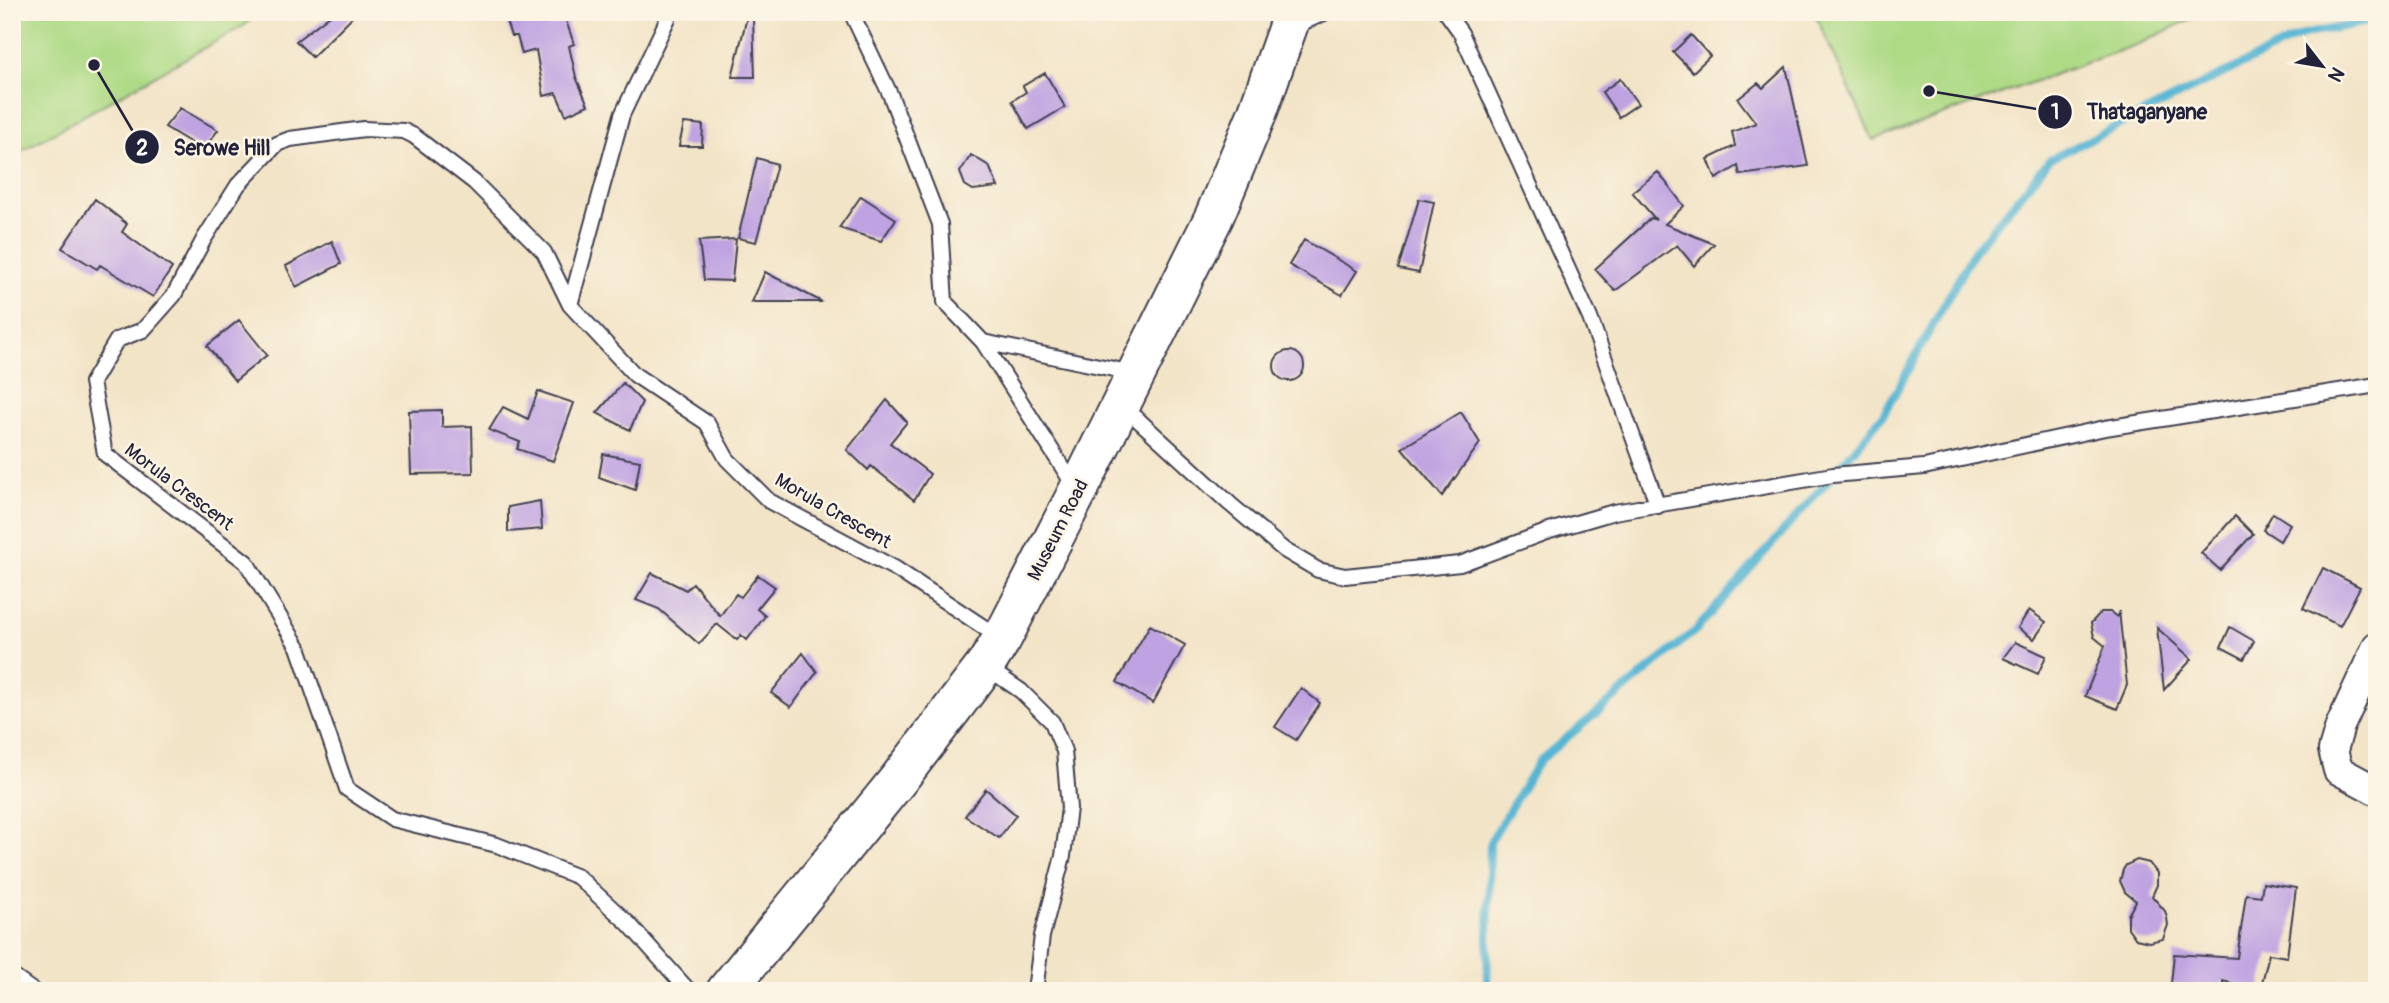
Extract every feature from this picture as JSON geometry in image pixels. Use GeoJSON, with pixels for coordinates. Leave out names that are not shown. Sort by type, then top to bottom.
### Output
{"type":"FeatureCollection","features":[{"type":"Feature","properties":{"kind":"street","name":"Museum Road"},"geometry":{"type":"LineString","coordinates":[[726,991],[898,780],[993,652],[1078,491],[1214,217],[1257,114],[1290,21]]}},
{"type":"Feature","properties":{"kind":"street"},"geometry":{"type":"LineString","coordinates":[[2377,646],[2340,726],[2333,750],[2338,770],[2377,791]]}},
{"type":"Feature","properties":{"kind":"lane"},"geometry":{"type":"LineString","coordinates":[[570,305],[622,115],[671,12]]}},
{"type":"Feature","properties":{"kind":"lane"},"geometry":{"type":"LineString","coordinates":[[851,12],[890,94],[940,224],[945,302],[983,342],[1078,491]]}},
{"type":"Feature","properties":{"kind":"lane"},"geometry":{"type":"LineString","coordinates":[[1290,21],[1326,12]]}},
{"type":"Feature","properties":{"kind":"lane"},"geometry":{"type":"LineString","coordinates":[[1446,12],[1461,33],[1590,318],[1658,506]]}},
{"type":"Feature","properties":{"kind":"lane","name":"Morula Crescent"},"geometry":{"type":"LineString","coordinates":[[689,991],[629,924],[578,877],[497,845],[392,819],[347,789],[298,647],[246,562],[105,454],[92,382],[117,340],[143,330],[174,295],[237,185],[276,144],[290,139],[365,130],[404,131],[414,136],[474,182],[544,252],[570,305],[635,375],[707,424],[727,459],[769,501],[896,569],[993,652],[1021,691],[1052,722],[1064,751],[1069,808],[1063,856],[1042,936],[1035,991]]}},
{"type":"Feature","properties":{"kind":"lane"},"geometry":{"type":"LineString","coordinates":[[983,342],[1129,389],[1230,504],[1284,550],[1318,570],[1345,576],[1460,564],[1546,532],[1614,512],[1833,475],[1924,467],[2105,428],[2377,384]]}},
{"type":"Feature","properties":{"kind":"lane"},"geometry":{"type":"LineString","coordinates":[[12,976],[33,991]]}},
{"type":"Feature","properties":{"kind":"green space"},"geometry":{"type":"Polygon","coordinates":[[[12,12],[258,12],[245,25],[12,156],[12,12]]]}},
{"type":"Feature","properties":{"kind":"green space"},"geometry":{"type":"Polygon","coordinates":[[[1814,12],[2205,12],[2141,43],[1873,140],[1814,12]]]}},
{"type":"Feature","properties":{"kind":"building"},"geometry":{"type":"Polygon","coordinates":[[[334,12],[357,12],[312,57],[296,41],[334,12]]]}},
{"type":"Feature","properties":{"kind":"building"},"geometry":{"type":"Polygon","coordinates":[[[503,12],[563,12],[574,44],[569,46],[576,77],[588,105],[566,115],[556,93],[544,96],[536,50],[522,54],[517,36],[511,36],[503,12]]]}},
{"type":"Feature","properties":{"kind":"building"},"geometry":{"type":"Polygon","coordinates":[[[747,17],[753,18],[755,77],[732,77],[747,17]]]}},
{"type":"Feature","properties":{"kind":"building"},"geometry":{"type":"Polygon","coordinates":[[[1691,35],[1710,56],[1693,72],[1673,52],[1691,35]]]}},
{"type":"Feature","properties":{"kind":"building"},"geometry":{"type":"Polygon","coordinates":[[[1786,67],[1808,166],[1740,175],[1738,166],[1716,179],[1708,159],[1735,146],[1732,132],[1756,123],[1738,99],[1758,83],[1763,88],[1786,67]]]}},
{"type":"Feature","properties":{"kind":"building"},"geometry":{"type":"Polygon","coordinates":[[[1045,73],[1065,107],[1028,129],[1012,101],[1026,92],[1023,86],[1045,73]]]}},
{"type":"Feature","properties":{"kind":"building"},"geometry":{"type":"Polygon","coordinates":[[[1620,79],[1638,104],[1619,117],[1602,92],[1620,79]]]}},
{"type":"Feature","properties":{"kind":"building"},"geometry":{"type":"Polygon","coordinates":[[[180,108],[218,130],[203,150],[165,127],[180,108]]]}},
{"type":"Feature","properties":{"kind":"building"},"geometry":{"type":"Polygon","coordinates":[[[684,123],[703,125],[702,146],[679,146],[684,123]]]}},
{"type":"Feature","properties":{"kind":"building"},"geometry":{"type":"Polygon","coordinates":[[[971,155],[989,166],[998,187],[973,190],[965,185],[960,172],[971,155]]]}},
{"type":"Feature","properties":{"kind":"building"},"geometry":{"type":"Polygon","coordinates":[[[757,158],[777,164],[756,242],[738,238],[757,158]]]}},
{"type":"Feature","properties":{"kind":"building"},"geometry":{"type":"Polygon","coordinates":[[[1658,172],[1684,206],[1665,224],[1714,244],[1694,266],[1677,245],[1615,291],[1595,269],[1651,218],[1656,220],[1632,192],[1658,172]]]}},
{"type":"Feature","properties":{"kind":"building"},"geometry":{"type":"Polygon","coordinates":[[[861,196],[896,219],[881,241],[839,228],[861,196]]]}},
{"type":"Feature","properties":{"kind":"building"},"geometry":{"type":"Polygon","coordinates":[[[95,199],[127,224],[122,232],[172,268],[153,297],[100,265],[97,269],[62,248],[95,199]]]}},
{"type":"Feature","properties":{"kind":"building"},"geometry":{"type":"Polygon","coordinates":[[[1419,199],[1434,202],[1419,273],[1398,269],[1419,199]]]}},
{"type":"Feature","properties":{"kind":"building"},"geometry":{"type":"Polygon","coordinates":[[[736,239],[732,281],[704,280],[699,241],[736,239]]]}},
{"type":"Feature","properties":{"kind":"building"},"geometry":{"type":"Polygon","coordinates":[[[1304,240],[1357,271],[1342,295],[1289,265],[1304,240]]]}},
{"type":"Feature","properties":{"kind":"building"},"geometry":{"type":"Polygon","coordinates":[[[332,241],[341,264],[296,287],[286,266],[332,241]]]}},
{"type":"Feature","properties":{"kind":"building"},"geometry":{"type":"Polygon","coordinates":[[[765,272],[822,302],[752,302],[765,272]]]}},
{"type":"Feature","properties":{"kind":"building"},"geometry":{"type":"Polygon","coordinates":[[[239,320],[267,355],[235,381],[207,346],[239,320]]]}},
{"type":"Feature","properties":{"kind":"building"},"geometry":{"type":"Polygon","coordinates":[[[1289,351],[1300,355],[1304,366],[1300,377],[1289,381],[1278,377],[1274,366],[1278,355],[1289,351]]]}},
{"type":"Feature","properties":{"kind":"building"},"geometry":{"type":"Polygon","coordinates":[[[623,383],[642,402],[630,430],[597,413],[623,383]]]}},
{"type":"Feature","properties":{"kind":"building"},"geometry":{"type":"Polygon","coordinates":[[[538,391],[574,403],[553,461],[517,449],[520,442],[489,430],[503,407],[528,419],[538,391]]]}},
{"type":"Feature","properties":{"kind":"building"},"geometry":{"type":"Polygon","coordinates":[[[887,400],[907,422],[890,443],[930,474],[914,500],[871,466],[868,470],[847,450],[887,400]]]}},
{"type":"Feature","properties":{"kind":"building"},"geometry":{"type":"Polygon","coordinates":[[[442,410],[442,427],[472,426],[473,473],[411,474],[409,411],[442,410]]]}},
{"type":"Feature","properties":{"kind":"building"},"geometry":{"type":"Polygon","coordinates":[[[1461,412],[1480,443],[1442,496],[1402,448],[1461,412]]]}},
{"type":"Feature","properties":{"kind":"building"},"geometry":{"type":"Polygon","coordinates":[[[603,454],[640,461],[635,490],[599,477],[603,454]]]}},
{"type":"Feature","properties":{"kind":"building"},"geometry":{"type":"Polygon","coordinates":[[[540,501],[542,529],[508,532],[508,507],[540,501]]]}},
{"type":"Feature","properties":{"kind":"building"},"geometry":{"type":"Polygon","coordinates":[[[2273,513],[2290,524],[2280,541],[2263,530],[2273,513]]]}},
{"type":"Feature","properties":{"kind":"building"},"geometry":{"type":"Polygon","coordinates":[[[2235,516],[2253,534],[2220,570],[2201,553],[2235,516]]]}},
{"type":"Feature","properties":{"kind":"building"},"geometry":{"type":"Polygon","coordinates":[[[2323,568],[2360,587],[2340,626],[2303,608],[2323,568]]]}},
{"type":"Feature","properties":{"kind":"building"},"geometry":{"type":"Polygon","coordinates":[[[652,573],[686,590],[693,583],[720,616],[736,594],[741,597],[758,575],[775,587],[757,609],[765,616],[747,640],[741,635],[737,640],[717,624],[699,644],[659,609],[636,600],[652,573]]]}},
{"type":"Feature","properties":{"kind":"building"},"geometry":{"type":"Polygon","coordinates":[[[2029,610],[2046,622],[2034,639],[2018,628],[2029,610]]]}},
{"type":"Feature","properties":{"kind":"building"},"geometry":{"type":"Polygon","coordinates":[[[2119,611],[2127,685],[2117,709],[2085,696],[2105,646],[2094,637],[2091,623],[2101,612],[2110,612],[2117,617],[2119,611]]]}},
{"type":"Feature","properties":{"kind":"building"},"geometry":{"type":"Polygon","coordinates":[[[1150,625],[1185,645],[1153,703],[1117,682],[1150,625]]]}},
{"type":"Feature","properties":{"kind":"building"},"geometry":{"type":"Polygon","coordinates":[[[2230,627],[2254,641],[2244,659],[2221,647],[2230,627]]]}},
{"type":"Feature","properties":{"kind":"building"},"geometry":{"type":"Polygon","coordinates":[[[2157,628],[2192,659],[2164,690],[2157,628]]]}},
{"type":"Feature","properties":{"kind":"building"},"geometry":{"type":"Polygon","coordinates":[[[2015,642],[2046,656],[2038,674],[2003,658],[2015,642]]]}},
{"type":"Feature","properties":{"kind":"building"},"geometry":{"type":"Polygon","coordinates":[[[803,653],[817,672],[791,707],[771,693],[803,653]]]}},
{"type":"Feature","properties":{"kind":"building"},"geometry":{"type":"Polygon","coordinates":[[[1301,688],[1320,703],[1296,740],[1275,727],[1301,688]]]}},
{"type":"Feature","properties":{"kind":"building"},"geometry":{"type":"Polygon","coordinates":[[[986,789],[1016,815],[999,838],[965,816],[986,789]]]}},
{"type":"Feature","properties":{"kind":"building"},"geometry":{"type":"Polygon","coordinates":[[[2137,860],[2149,863],[2157,873],[2157,885],[2152,896],[2165,911],[2167,918],[2168,925],[2163,939],[2149,942],[2136,939],[2128,928],[2128,915],[2136,901],[2125,892],[2120,881],[2126,865],[2137,860]]]}},
{"type":"Feature","properties":{"kind":"building"},"geometry":{"type":"Polygon","coordinates":[[[2263,883],[2296,888],[2287,957],[2269,954],[2260,991],[2223,981],[2223,989],[2171,984],[2174,954],[2237,958],[2246,894],[2261,896],[2263,883]]]}},
{"type":"Feature","properties":{"kind":"waterway"},"geometry":{"type":"LineString","coordinates":[[1487,991],[1490,842],[1539,761],[1696,630],[1833,475],[1883,415],[1974,251],[2050,159],[2302,35],[2377,20]]}},
{"type":"Feature","properties":{"kind":"place","name":"Serowe Hill"},"geometry":{"type":"Point","coordinates":[94,65]}},
{"type":"Feature","properties":{"kind":"place","name":"Thataganyane"},"geometry":{"type":"Point","coordinates":[1929,91]}}]}
